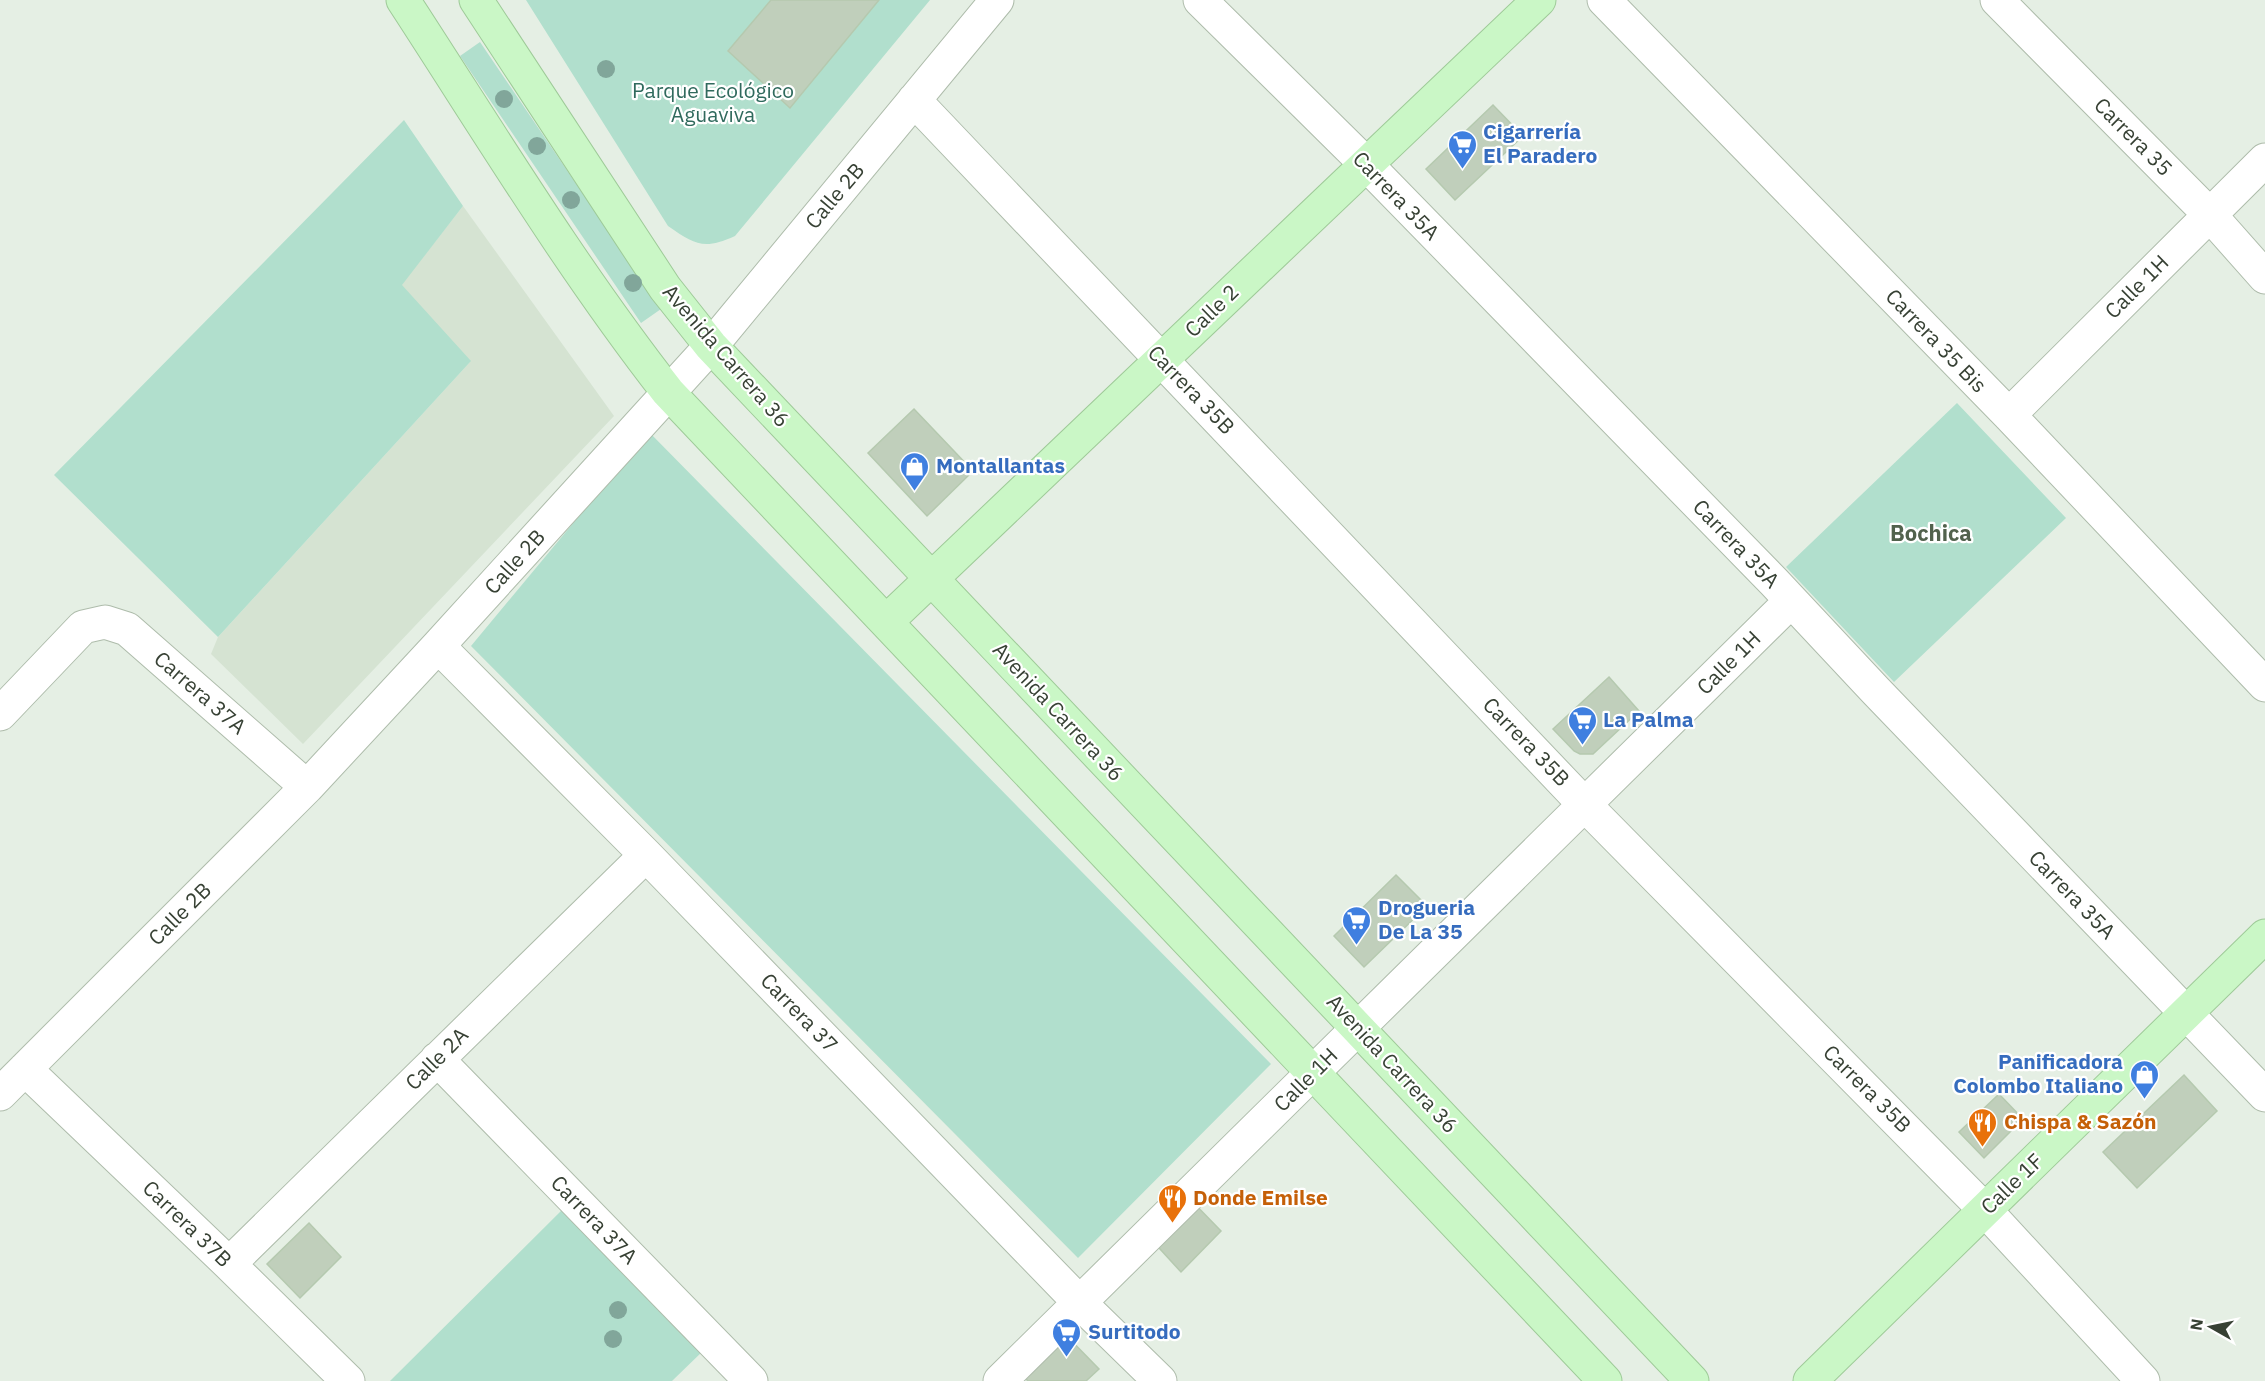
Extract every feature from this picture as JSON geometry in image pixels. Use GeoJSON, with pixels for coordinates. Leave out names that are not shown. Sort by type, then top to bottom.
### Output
{"type":"FeatureCollection","features":[{"type":"Feature","properties":{"kind":"main road","name":"Avenida Carrera 36"},"geometry":{"type":"LineString","coordinates":[[476,0],[665,288],[711,346],[1692,1381]]}},
{"type":"Feature","properties":{"kind":"main road","name":"Calle 2"},"geometry":{"type":"LineString","coordinates":[[886,622],[1539,0]]}},
{"type":"Feature","properties":{"kind":"main road"},"geometry":{"type":"LineString","coordinates":[[412,3],[562,243],[643,360],[668,392],[1605,1381]]}},
{"type":"Feature","properties":{"kind":"main road","name":"Calle 1F"},"geometry":{"type":"LineString","coordinates":[[1810,1381],[2265,936]]}},
{"type":"Feature","properties":{"kind":"street","name":"Calle 2B"},"geometry":{"type":"LineString","coordinates":[[0,1094],[307,787],[438,646],[711,346],[997,0]]}},
{"type":"Feature","properties":{"kind":"street","name":"Carrera 35A"},"geometry":{"type":"LineString","coordinates":[[1200,0],[1366,164],[2265,1095]]}},
{"type":"Feature","properties":{"kind":"street","name":"Carrera 35 Bis"},"geometry":{"type":"LineString","coordinates":[[1604,0],[2009,415],[2265,685]]}},
{"type":"Feature","properties":{"kind":"street","name":"Carrera 35"},"geometry":{"type":"LineString","coordinates":[[1997,0],[2210,215],[2265,278]]}},
{"type":"Feature","properties":{"kind":"street","name":"Carrera 35B"},"geometry":{"type":"LineString","coordinates":[[914,100],[1586,804],[1985,1210],[2142,1381]]}},
{"type":"Feature","properties":{"kind":"street","name":"Calle 1H"},"geometry":{"type":"LineString","coordinates":[[2009,415],[2265,160]]}},
{"type":"Feature","properties":{"kind":"street","name":"Calle 1H"},"geometry":{"type":"LineString","coordinates":[[1000,1381],[1791,602]]}},
{"type":"Feature","properties":{"kind":"street","name":"Carrera 37A"},"geometry":{"type":"LineString","coordinates":[[0,714],[83,627],[105,622],[127,629],[307,787]]}},
{"type":"Feature","properties":{"kind":"street","name":"Carrera 37"},"geometry":{"type":"LineString","coordinates":[[438,646],[646,855],[1080,1303],[1160,1381]]}},
{"type":"Feature","properties":{"kind":"street","name":"Calle 2A"},"geometry":{"type":"LineString","coordinates":[[229,1264],[646,855]]}},
{"type":"Feature","properties":{"kind":"street","name":"Carrera 37A"},"geometry":{"type":"LineString","coordinates":[[437,1059],[751,1381]]}},
{"type":"Feature","properties":{"kind":"street","name":"Carrera 37B"},"geometry":{"type":"LineString","coordinates":[[25,1069],[348,1381]]}},
{"type":"Feature","properties":{"kind":"shaded area"},"geometry":{"type":"Polygon","coordinates":[[[463,206],[614,416],[303,744],[211,654],[218,637],[470,362],[401,285],[463,206]]]}},
{"type":"Feature","properties":{"kind":"green space","name":"Parque Ecológico Aguaviva"},"geometry":{"type":"Polygon","coordinates":[[[526,0],[930,0],[735,236],[707,244],[686,238],[668,226],[526,0]]]}},
{"type":"Feature","properties":{"kind":"green space"},"geometry":{"type":"Polygon","coordinates":[[[480,42],[661,309],[641,323],[460,56],[480,42]]]}},
{"type":"Feature","properties":{"kind":"green space"},"geometry":{"type":"Polygon","coordinates":[[[404,120],[463,206],[402,285],[471,361],[218,637],[54,475],[404,120]]]}},
{"type":"Feature","properties":{"kind":"green space"},"geometry":{"type":"Polygon","coordinates":[[[1957,403],[2066,518],[1894,682],[1786,567],[1957,403]]]}},
{"type":"Feature","properties":{"kind":"green space"},"geometry":{"type":"Polygon","coordinates":[[[649,432],[1271,1064],[1078,1258],[471,646],[649,432]]]}},
{"type":"Feature","properties":{"kind":"green space"},"geometry":{"type":"Polygon","coordinates":[[[565,1207],[705,1349],[672,1381],[390,1381],[565,1207]]]}},
{"type":"Feature","properties":{"kind":"building"},"geometry":{"type":"Polygon","coordinates":[[[771,0],[879,0],[790,108],[728,51],[771,0]]]}},
{"type":"Feature","properties":{"kind":"building"},"geometry":{"type":"Polygon","coordinates":[[[1493,105],[1523,136],[1455,200],[1426,169],[1493,105]]]}},
{"type":"Feature","properties":{"kind":"building"},"geometry":{"type":"Polygon","coordinates":[[[914,409],[973,471],[927,516],[868,453],[914,409]]]}},
{"type":"Feature","properties":{"kind":"building"},"geometry":{"type":"Polygon","coordinates":[[[1609,677],[1639,711],[1593,754],[1580,754],[1574,751],[1553,729],[1609,677]]]}},
{"type":"Feature","properties":{"kind":"building"},"geometry":{"type":"Polygon","coordinates":[[[1396,875],[1427,906],[1364,967],[1334,936],[1396,875]]]}},
{"type":"Feature","properties":{"kind":"building"},"geometry":{"type":"Polygon","coordinates":[[[2184,1075],[2217,1111],[2137,1188],[2103,1152],[2184,1075]]]}},
{"type":"Feature","properties":{"kind":"building"},"geometry":{"type":"Polygon","coordinates":[[[1999,1094],[2023,1119],[1984,1158],[1959,1132],[1999,1094]]]}},
{"type":"Feature","properties":{"kind":"building"},"geometry":{"type":"Polygon","coordinates":[[[1187,1196],[1221,1231],[1181,1272],[1149,1237],[1187,1196]]]}},
{"type":"Feature","properties":{"kind":"building"},"geometry":{"type":"Polygon","coordinates":[[[309,1223],[341,1257],[300,1298],[267,1264],[309,1223]]]}},
{"type":"Feature","properties":{"kind":"building"},"geometry":{"type":"Polygon","coordinates":[[[1060,1329],[1099,1369],[1086,1381],[1028,1381],[1018,1371],[1060,1329]]]}},
{"type":"Feature","properties":{"kind":"place","name":"Cigarrería El Paradero"},"geometry":{"type":"Point","coordinates":[1462,170]}},
{"type":"Feature","properties":{"kind":"place","name":"Montallantas"},"geometry":{"type":"Point","coordinates":[915,492]}},
{"type":"Feature","properties":{"kind":"place","name":"La Palma"},"geometry":{"type":"Point","coordinates":[1582,746]}},
{"type":"Feature","properties":{"kind":"place","name":"Drogueria De La 35"},"geometry":{"type":"Point","coordinates":[1357,946]}},
{"type":"Feature","properties":{"kind":"place","name":"Panificadora Colombo Italiano"},"geometry":{"type":"Point","coordinates":[2144,1100]}},
{"type":"Feature","properties":{"kind":"place","name":"Chispa & Sazón"},"geometry":{"type":"Point","coordinates":[1983,1148]}},
{"type":"Feature","properties":{"kind":"place","name":"Donde Emilse"},"geometry":{"type":"Point","coordinates":[1172,1224]}},
{"type":"Feature","properties":{"kind":"place","name":"Surtitodo"},"geometry":{"type":"Point","coordinates":[1067,1358]}},
{"type":"Feature","properties":{"kind":"district","name":"Bochica"},"geometry":{"type":"Point","coordinates":[1931,533]}}]}
